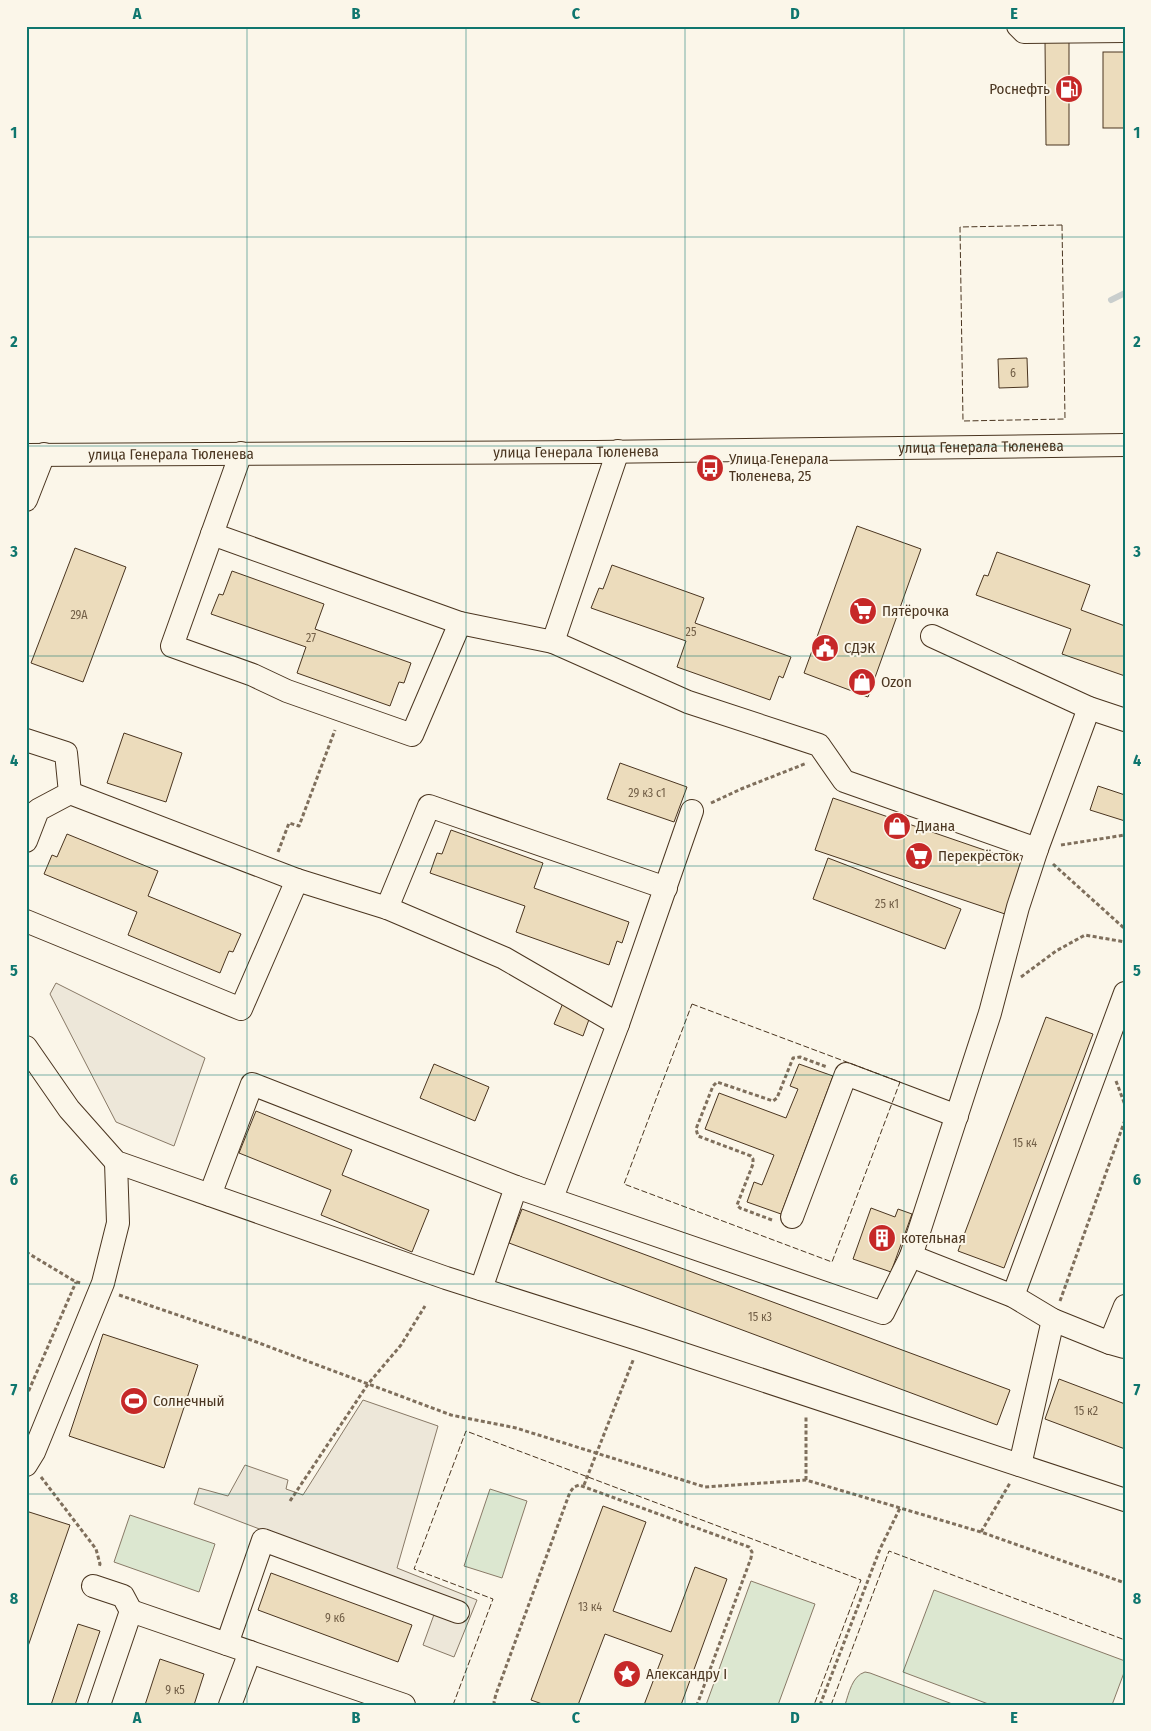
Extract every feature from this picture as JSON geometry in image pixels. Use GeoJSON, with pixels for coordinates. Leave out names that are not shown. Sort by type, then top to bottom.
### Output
{"type":"FeatureCollection","features":[{"type":"Feature","properties":{"kind":"street"},"geometry":{"type":"LineString","coordinates":[[1018,26],[1024,32],[1125,32]]}},
{"type":"Feature","properties":{"kind":"street","name":"улица Генерала Тюленева"},"geometry":{"type":"LineString","coordinates":[[35,454],[618,452],[1125,445]]}},
{"type":"Feature","properties":{"kind":"street"},"geometry":{"type":"LineString","coordinates":[[553,642],[618,452]]}},
{"type":"Feature","properties":{"kind":"street"},"geometry":{"type":"LineString","coordinates":[[241,453],[172,646],[254,675],[287,691],[412,735],[460,623]]}},
{"type":"Feature","properties":{"kind":"street"},"geometry":{"type":"LineString","coordinates":[[26,500],[35,454]]}},
{"type":"Feature","properties":{"kind":"street"},"geometry":{"type":"LineString","coordinates":[[212,534],[460,623],[553,642],[688,702],[819,745],[844,780],[1037,849]]}},
{"type":"Feature","properties":{"kind":"street"},"geometry":{"type":"LineString","coordinates":[[932,636],[1089,708],[1125,720]]}},
{"type":"Feature","properties":{"kind":"street"},"geometry":{"type":"LineString","coordinates":[[210,1195],[252,1084],[516,1187],[883,1314],[911,1256],[990,1013],[1018,907],[1037,849],[1089,708]]}},
{"type":"Feature","properties":{"kind":"street"},"geometry":{"type":"LineString","coordinates":[[26,740],[66,753],[70,792]]}},
{"type":"Feature","properties":{"kind":"street"},"geometry":{"type":"LineString","coordinates":[[70,792],[297,880],[386,908],[504,958],[618,1024]]}},
{"type":"Feature","properties":{"kind":"street"},"geometry":{"type":"LineString","coordinates":[[26,841],[38,810],[70,792]]}},
{"type":"Feature","properties":{"kind":"street"},"geometry":{"type":"LineString","coordinates":[[386,908],[430,806],[666,888]]}},
{"type":"Feature","properties":{"kind":"street"},"geometry":{"type":"LineString","coordinates":[[552,1198],[618,1024],[692,811]]}},
{"type":"Feature","properties":{"kind":"street"},"geometry":{"type":"LineString","coordinates":[[26,922],[241,1009],[297,880]]}},
{"type":"Feature","properties":{"kind":"street"},"geometry":{"type":"LineString","coordinates":[[1013,1296],[1118,1029],[1125,993]]}},
{"type":"Feature","properties":{"kind":"street"},"geometry":{"type":"LineString","coordinates":[[26,1047],[70,1109],[116,1162],[481,1289],[1125,1500]]}},
{"type":"Feature","properties":{"kind":"street"},"geometry":{"type":"LineString","coordinates":[[792,1217],[846,1074],[957,1116]]}},
{"type":"Feature","properties":{"kind":"street"},"geometry":{"type":"LineString","coordinates":[[27,1465],[102,1288],[118,1223],[116,1162]]}},
{"type":"Feature","properties":{"kind":"street"},"geometry":{"type":"LineString","coordinates":[[481,1289],[516,1187]]}},
{"type":"Feature","properties":{"kind":"street"},"geometry":{"type":"LineString","coordinates":[[911,1256],[1013,1296],[1053,1320],[1118,1345],[1125,1306]]}},
{"type":"Feature","properties":{"kind":"street"},"geometry":{"type":"LineString","coordinates":[[1020,1465],[1053,1320]]}},
{"type":"Feature","properties":{"kind":"street"},"geometry":{"type":"LineString","coordinates":[[227,1644],[263,1540],[458,1612]]}},
{"type":"Feature","properties":{"kind":"street"},"geometry":{"type":"LineString","coordinates":[[93,1586],[123,1596],[131,1611],[404,1705]]}},
{"type":"Feature","properties":{"kind":"street"},"geometry":{"type":"LineString","coordinates":[[99,1705],[131,1611]]}},
{"type":"Feature","properties":{"kind":"street"},"geometry":{"type":"LineString","coordinates":[[230,1705],[250,1652]]}},
{"type":"Feature","properties":{"kind":"path"},"geometry":{"type":"LineString","coordinates":[[271,870],[289,822],[298,826],[343,711]]}},
{"type":"Feature","properties":{"kind":"path"},"geometry":{"type":"LineString","coordinates":[[692,811],[814,760]]}},
{"type":"Feature","properties":{"kind":"path"},"geometry":{"type":"LineString","coordinates":[[1037,849],[1125,835]]}},
{"type":"Feature","properties":{"kind":"path"},"geometry":{"type":"LineString","coordinates":[[1037,849],[1125,929]]}},
{"type":"Feature","properties":{"kind":"path"},"geometry":{"type":"LineString","coordinates":[[1020,977],[1056,951],[1085,935],[1125,942]]}},
{"type":"Feature","properties":{"kind":"path"},"geometry":{"type":"LineString","coordinates":[[792,1217],[791,1222],[781,1224],[738,1207],[753,1160],[748,1154],[698,1136],[696,1132],[713,1086],[717,1082],[773,1101],[777,1098],[791,1061],[797,1057],[846,1074]]}},
{"type":"Feature","properties":{"kind":"path"},"geometry":{"type":"LineString","coordinates":[[1053,1320],[1125,1120]]}},
{"type":"Feature","properties":{"kind":"path"},"geometry":{"type":"LineString","coordinates":[[26,1252],[76,1282],[102,1288],[251,1340],[451,1415],[516,1428],[705,1487],[806,1480],[981,1532],[1125,1583]]}},
{"type":"Feature","properties":{"kind":"path"},"geometry":{"type":"LineString","coordinates":[[26,1397],[76,1282]]}},
{"type":"Feature","properties":{"kind":"path"},"geometry":{"type":"LineString","coordinates":[[290,1501],[368,1384],[401,1345],[425,1306]]}},
{"type":"Feature","properties":{"kind":"path"},"geometry":{"type":"LineString","coordinates":[[584,1486],[641,1340]]}},
{"type":"Feature","properties":{"kind":"path"},"geometry":{"type":"LineString","coordinates":[[806,1394],[806,1480]]}},
{"type":"Feature","properties":{"kind":"path"},"geometry":{"type":"LineString","coordinates":[[27,1465],[36,1470],[96,1549],[100,1564],[93,1586]]}},
{"type":"Feature","properties":{"kind":"path"},"geometry":{"type":"LineString","coordinates":[[981,1532],[1020,1465]]}},
{"type":"Feature","properties":{"kind":"path"},"geometry":{"type":"LineString","coordinates":[[495,1705],[496,1694],[570,1492],[574,1487],[584,1486],[749,1547],[752,1552],[696,1705]]}},
{"type":"Feature","properties":{"kind":"path"},"geometry":{"type":"LineString","coordinates":[[820,1705],[880,1549],[900,1508]]}},
{"type":"Feature","properties":{"kind":"green space"},"geometry":{"type":"Polygon","coordinates":[[[490,1489],[527,1501],[502,1578],[464,1566],[490,1489]]]}},
{"type":"Feature","properties":{"kind":"green space"},"geometry":{"type":"Polygon","coordinates":[[[130,1515],[215,1544],[199,1592],[114,1562],[130,1515]]]}},
{"type":"Feature","properties":{"kind":"green space"},"geometry":{"type":"Polygon","coordinates":[[[751,1581],[815,1604],[778,1705],[706,1705],[751,1581]]]}},
{"type":"Feature","properties":{"kind":"green space"},"geometry":{"type":"Polygon","coordinates":[[[934,1590],[1125,1661],[1125,1670],[1112,1705],[991,1705],[903,1672],[934,1590]]]}},
{"type":"Feature","properties":{"kind":"green space"},"geometry":{"type":"Polygon","coordinates":[[[865,1672],[955,1705],[845,1705],[854,1681],[865,1672]]]}},
{"type":"Feature","properties":{"kind":"shaded area"},"geometry":{"type":"Polygon","coordinates":[[[56,983],[205,1058],[174,1146],[116,1122],[50,994],[56,983]]]}},
{"type":"Feature","properties":{"kind":"shaded area"},"geometry":{"type":"Polygon","coordinates":[[[363,1400],[438,1426],[397,1568],[477,1600],[454,1657],[423,1645],[440,1598],[194,1504],[199,1488],[228,1496],[245,1465],[288,1480],[286,1489],[303,1495],[363,1400]]]}},
{"type":"Feature","properties":{"kind":"building"},"geometry":{"type":"Polygon","coordinates":[[[1045,41],[1069,41],[1069,145],[1046,145],[1045,41]]]}},
{"type":"Feature","properties":{"kind":"building"},"geometry":{"type":"Polygon","coordinates":[[[1103,52],[1125,52],[1125,128],[1103,128],[1103,52]]]}},
{"type":"Feature","properties":{"kind":"building"},"geometry":{"type":"Polygon","coordinates":[[[1027,358],[1028,387],[999,388],[998,359],[1027,358]]]}},
{"type":"Feature","properties":{"kind":"building","name":"Пятёрочка"},"geometry":{"type":"Polygon","coordinates":[[[857,526],[921,549],[868,697],[804,673],[857,526]]]}},
{"type":"Feature","properties":{"kind":"building"},"geometry":{"type":"Polygon","coordinates":[[[75,548],[126,567],[83,682],[31,663],[75,548]]]}},
{"type":"Feature","properties":{"kind":"building"},"geometry":{"type":"Polygon","coordinates":[[[997,552],[1090,585],[1081,610],[1125,626],[1125,676],[1062,654],[1071,629],[976,595],[984,575],[988,576],[997,552]]]}},
{"type":"Feature","properties":{"kind":"building"},"geometry":{"type":"Polygon","coordinates":[[[612,565],[704,598],[695,623],[791,657],[783,678],[779,676],[770,700],[677,667],[686,641],[591,608],[599,588],[603,589],[612,565]]]}},
{"type":"Feature","properties":{"kind":"building"},"geometry":{"type":"Polygon","coordinates":[[[232,571],[324,604],[315,629],[411,663],[404,683],[399,682],[390,706],[297,673],[306,647],[211,614],[219,594],[223,595],[232,571]]]}},
{"type":"Feature","properties":{"kind":"building"},"geometry":{"type":"Polygon","coordinates":[[[124,733],[182,753],[166,802],[107,783],[124,733]]]}},
{"type":"Feature","properties":{"kind":"building"},"geometry":{"type":"Polygon","coordinates":[[[620,763],[687,787],[674,822],[607,799],[620,763]]]}},
{"type":"Feature","properties":{"kind":"building"},"geometry":{"type":"Polygon","coordinates":[[[1098,786],[1125,795],[1125,821],[1090,810],[1098,786]]]}},
{"type":"Feature","properties":{"kind":"building","name":"Перекрёсток"},"geometry":{"type":"Polygon","coordinates":[[[833,798],[1022,863],[1005,914],[815,850],[833,798]]]}},
{"type":"Feature","properties":{"kind":"building"},"geometry":{"type":"Polygon","coordinates":[[[451,830],[543,863],[534,888],[629,922],[622,943],[617,941],[609,965],[516,932],[525,906],[430,873],[437,853],[442,854],[451,830]]]}},
{"type":"Feature","properties":{"kind":"building"},"geometry":{"type":"Polygon","coordinates":[[[67,834],[158,871],[148,896],[241,934],[233,952],[229,951],[220,973],[128,935],[137,912],[44,874],[52,855],[57,857],[67,834]]]}},
{"type":"Feature","properties":{"kind":"building"},"geometry":{"type":"Polygon","coordinates":[[[828,858],[961,909],[945,949],[813,899],[828,858]]]}},
{"type":"Feature","properties":{"kind":"building"},"geometry":{"type":"Polygon","coordinates":[[[563,1003],[591,1014],[583,1036],[554,1024],[563,1003]]]}},
{"type":"Feature","properties":{"kind":"building"},"geometry":{"type":"Polygon","coordinates":[[[1046,1017],[1093,1034],[1004,1268],[958,1251],[1046,1017]]]}},
{"type":"Feature","properties":{"kind":"building"},"geometry":{"type":"Polygon","coordinates":[[[434,1064],[489,1087],[475,1121],[420,1098],[434,1064]]]}},
{"type":"Feature","properties":{"kind":"building"},"geometry":{"type":"Polygon","coordinates":[[[799,1064],[833,1076],[781,1214],[747,1202],[754,1182],[762,1185],[774,1155],[705,1129],[719,1093],[786,1118],[798,1089],[790,1086],[799,1064]]]}},
{"type":"Feature","properties":{"kind":"building"},"geometry":{"type":"Polygon","coordinates":[[[256,1111],[352,1150],[342,1175],[429,1210],[412,1252],[321,1215],[331,1190],[239,1153],[256,1111]]]}},
{"type":"Feature","properties":{"kind":"building","name":"котельная"},"geometry":{"type":"Polygon","coordinates":[[[871,1208],[895,1217],[898,1209],[912,1214],[891,1272],[853,1259],[871,1208]]]}},
{"type":"Feature","properties":{"kind":"building"},"geometry":{"type":"Polygon","coordinates":[[[522,1209],[1010,1390],[997,1425],[509,1243],[522,1209]]]}},
{"type":"Feature","properties":{"kind":"building","name":"Солнечный"},"geometry":{"type":"Polygon","coordinates":[[[103,1334],[198,1365],[164,1468],[69,1436],[103,1334]]]}},
{"type":"Feature","properties":{"kind":"building"},"geometry":{"type":"Polygon","coordinates":[[[1059,1379],[1125,1404],[1125,1449],[1045,1419],[1059,1379]]]}},
{"type":"Feature","properties":{"kind":"building"},"geometry":{"type":"Polygon","coordinates":[[[603,1506],[646,1522],[613,1611],[671,1632],[695,1567],[727,1579],[681,1705],[644,1705],[663,1655],[605,1634],[578,1705],[545,1705],[531,1700],[603,1506]]]}},
{"type":"Feature","properties":{"kind":"building"},"geometry":{"type":"Polygon","coordinates":[[[26,1511],[70,1525],[26,1652],[26,1511]]]}},
{"type":"Feature","properties":{"kind":"building"},"geometry":{"type":"Polygon","coordinates":[[[271,1573],[412,1625],[398,1662],[258,1610],[271,1573]]]}},
{"type":"Feature","properties":{"kind":"building"},"geometry":{"type":"Polygon","coordinates":[[[78,1624],[100,1631],[75,1705],[51,1705],[78,1624]]]}},
{"type":"Feature","properties":{"kind":"building"},"geometry":{"type":"Polygon","coordinates":[[[160,1659],[204,1674],[194,1705],[145,1705],[160,1659]]]}},
{"type":"Feature","properties":{"kind":"waterway"},"geometry":{"type":"LineString","coordinates":[[1111,300],[1125,293]]}},
{"type":"Feature","properties":{"kind":"fence"},"geometry":{"type":"LineString","coordinates":[[1062,225],[1065,419],[963,421],[960,227],[1062,225]]}},
{"type":"Feature","properties":{"kind":"fence"},"geometry":{"type":"LineString","coordinates":[[692,1004],[900,1082],[832,1262],[624,1184],[692,1004]]}},
{"type":"Feature","properties":{"kind":"fence"},"geometry":{"type":"LineString","coordinates":[[453,1705],[493,1599],[414,1569],[466,1431],[861,1580],[814,1705]]}},
{"type":"Feature","properties":{"kind":"fence"},"geometry":{"type":"LineString","coordinates":[[831,1705],[889,1551],[1125,1640]]}},
{"type":"Feature","properties":{"kind":"place","name":"Роснефть"},"geometry":{"type":"Point","coordinates":[1069,89]}},
{"type":"Feature","properties":{"kind":"place","name":"Улица Генерала Тюленева, 25"},"geometry":{"type":"Point","coordinates":[710,468]}},
{"type":"Feature","properties":{"kind":"place","name":"Пятёрочка"},"geometry":{"type":"Point","coordinates":[863,611]}},
{"type":"Feature","properties":{"kind":"place","name":"СДЭК"},"geometry":{"type":"Point","coordinates":[825,648]}},
{"type":"Feature","properties":{"kind":"place","name":"Ozon"},"geometry":{"type":"Point","coordinates":[862,682]}},
{"type":"Feature","properties":{"kind":"place","name":"Диана"},"geometry":{"type":"Point","coordinates":[897,826]}},
{"type":"Feature","properties":{"kind":"place","name":"Перекрёсток"},"geometry":{"type":"Point","coordinates":[919,856]}},
{"type":"Feature","properties":{"kind":"place","name":"котельная"},"geometry":{"type":"Point","coordinates":[882,1238]}},
{"type":"Feature","properties":{"kind":"place","name":"Солнечный"},"geometry":{"type":"Point","coordinates":[134,1401]}},
{"type":"Feature","properties":{"kind":"place","name":"Александру I"},"geometry":{"type":"Point","coordinates":[627,1674]}}]}
